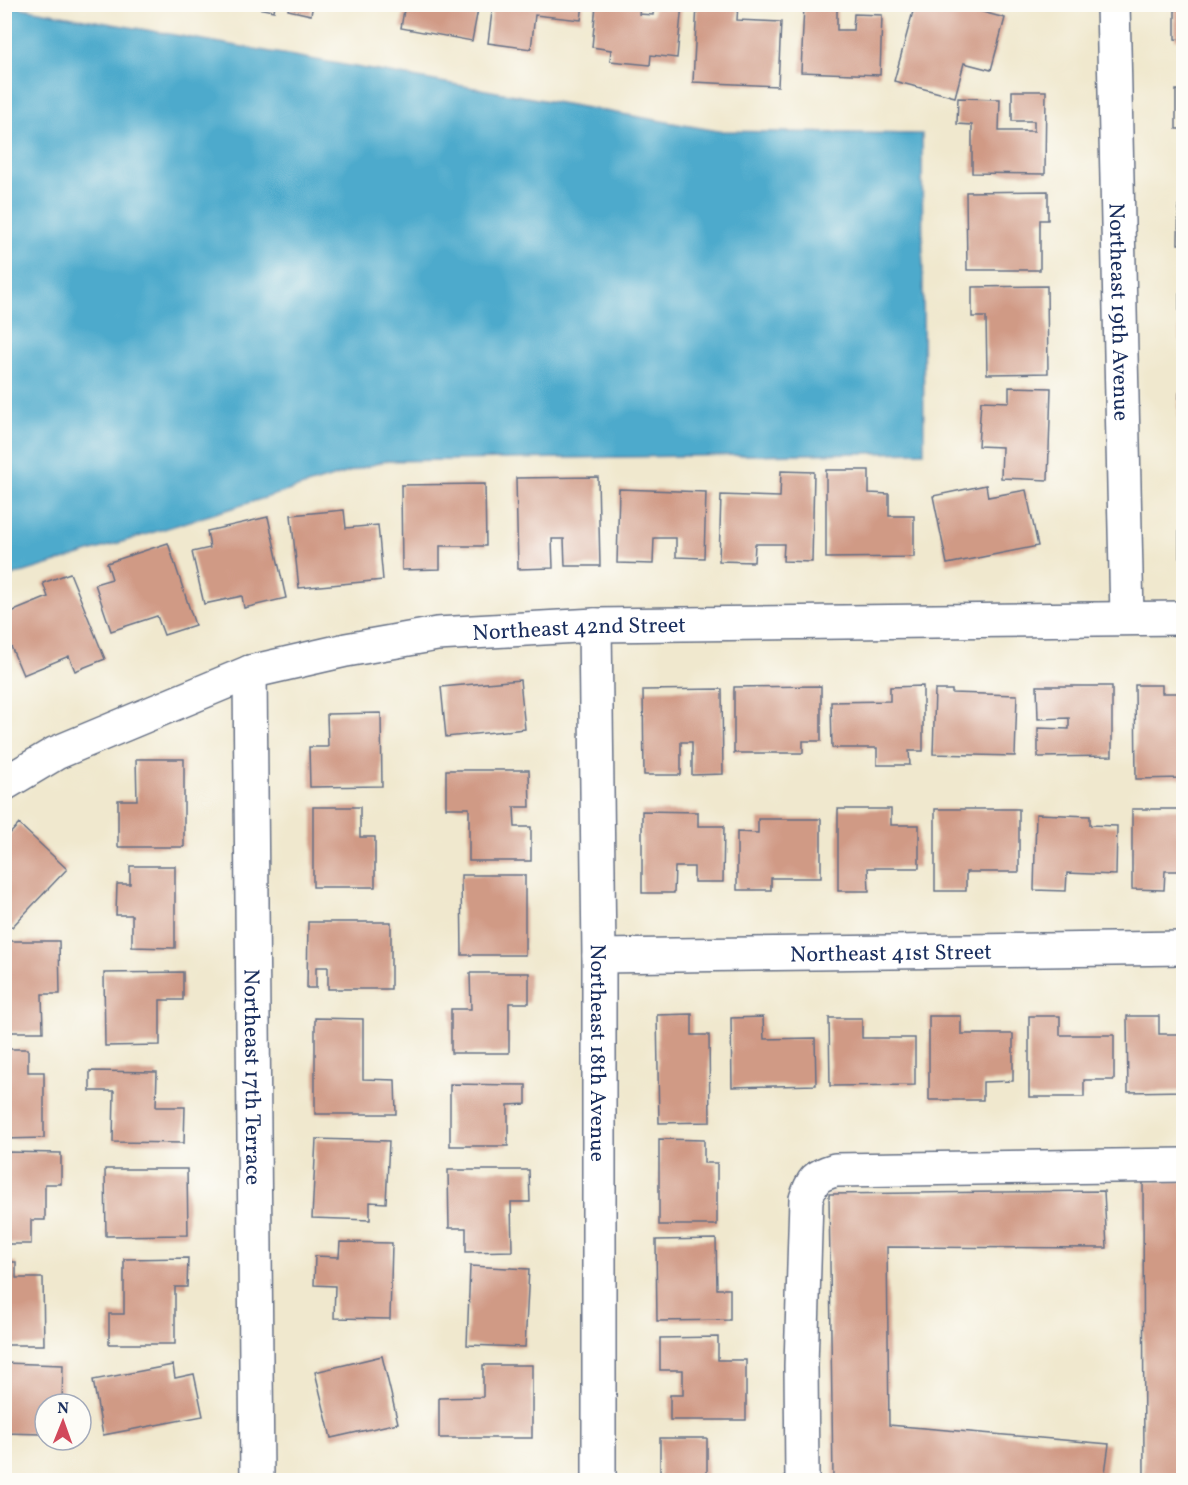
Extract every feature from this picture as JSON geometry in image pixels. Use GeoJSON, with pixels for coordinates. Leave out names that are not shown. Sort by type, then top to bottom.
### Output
{"type":"FeatureCollection","features":[{"type":"Feature","properties":{"kind":"street","name":"Northeast 19th Avenue"},"geometry":{"type":"LineString","coordinates":[[1113,4],[1127,617]]}},
{"type":"Feature","properties":{"kind":"street","name":"Northeast 42nd Street"},"geometry":{"type":"LineString","coordinates":[[4,784],[57,753],[250,672],[346,650],[437,634],[595,625],[1184,618]]}},
{"type":"Feature","properties":{"kind":"street","name":"Northeast 18th Avenue"},"geometry":{"type":"LineString","coordinates":[[595,625],[599,956],[599,1480]]}},
{"type":"Feature","properties":{"kind":"street","name":"Northeast 17th Terrace"},"geometry":{"type":"LineString","coordinates":[[250,672],[257,1480]]}},
{"type":"Feature","properties":{"kind":"street","name":"Northeast 41st Street"},"geometry":{"type":"LineString","coordinates":[[599,956],[1184,948]]}},
{"type":"Feature","properties":{"kind":"street"},"geometry":{"type":"LineString","coordinates":[[802,1480],[801,1366],[806,1199],[818,1175],[836,1170],[1184,1165]]}},
{"type":"Feature","properties":{"kind":"water"},"geometry":{"type":"Polygon","coordinates":[[[5,5],[718,131],[922,134],[924,452],[385,461],[5,578],[5,5]]]}},
{"type":"Feature","properties":{"kind":"building"},"geometry":{"type":"Polygon","coordinates":[[[237,4],[275,4],[274,11],[237,4]]]}},
{"type":"Feature","properties":{"kind":"building"},"geometry":{"type":"Polygon","coordinates":[[[289,4],[313,4],[311,15],[288,10],[289,4]]]}},
{"type":"Feature","properties":{"kind":"building"},"geometry":{"type":"Polygon","coordinates":[[[405,4],[479,4],[472,41],[401,28],[405,4]]]}},
{"type":"Feature","properties":{"kind":"building"},"geometry":{"type":"Polygon","coordinates":[[[493,4],[583,4],[581,20],[535,15],[531,49],[488,43],[493,4]]]}},
{"type":"Feature","properties":{"kind":"building"},"geometry":{"type":"Polygon","coordinates":[[[654,4],[682,4],[677,58],[651,55],[650,65],[610,61],[611,50],[592,47],[596,5],[640,5],[639,14],[653,15],[654,4]]]}},
{"type":"Feature","properties":{"kind":"building"},"geometry":{"type":"Polygon","coordinates":[[[697,4],[738,4],[737,20],[781,22],[778,86],[693,82],[697,4]]]}},
{"type":"Feature","properties":{"kind":"building"},"geometry":{"type":"Polygon","coordinates":[[[915,4],[953,4],[1005,18],[991,70],[964,63],[955,97],[894,81],[915,4]]]}},
{"type":"Feature","properties":{"kind":"building"},"geometry":{"type":"Polygon","coordinates":[[[804,5],[837,6],[837,30],[853,30],[854,14],[882,15],[880,75],[801,72],[804,5]]]}},
{"type":"Feature","properties":{"kind":"building"},"geometry":{"type":"Polygon","coordinates":[[[1175,6],[1184,6],[1184,40],[1175,39],[1175,6]]]}},
{"type":"Feature","properties":{"kind":"building"},"geometry":{"type":"Polygon","coordinates":[[[1176,90],[1184,90],[1184,129],[1176,129],[1176,90]]]}},
{"type":"Feature","properties":{"kind":"building"},"geometry":{"type":"Polygon","coordinates":[[[1012,91],[1046,91],[1045,174],[972,173],[972,125],[957,124],[958,98],[1000,99],[999,131],[1034,131],[1034,121],[1012,121],[1012,91]]]}},
{"type":"Feature","properties":{"kind":"building"},"geometry":{"type":"Polygon","coordinates":[[[1048,191],[1048,220],[1040,220],[1040,270],[967,270],[966,192],[1048,191]]]}},
{"type":"Feature","properties":{"kind":"building"},"geometry":{"type":"Polygon","coordinates":[[[1179,193],[1184,193],[1184,244],[1178,244],[1179,193]]]}},
{"type":"Feature","properties":{"kind":"building"},"geometry":{"type":"Polygon","coordinates":[[[1047,286],[1048,373],[987,374],[986,317],[972,317],[972,287],[1047,286]]]}},
{"type":"Feature","properties":{"kind":"building"},"geometry":{"type":"Polygon","coordinates":[[[1179,294],[1184,294],[1184,341],[1179,341],[1179,294]]]}},
{"type":"Feature","properties":{"kind":"building"},"geometry":{"type":"Polygon","coordinates":[[[1009,387],[1051,388],[1048,480],[1001,478],[1002,447],[978,446],[981,401],[1009,402],[1009,387]]]}},
{"type":"Feature","properties":{"kind":"building"},"geometry":{"type":"Polygon","coordinates":[[[1179,393],[1184,393],[1184,426],[1178,426],[1179,393]]]}},
{"type":"Feature","properties":{"kind":"building"},"geometry":{"type":"Polygon","coordinates":[[[826,470],[869,470],[869,493],[889,494],[889,516],[914,516],[914,557],[826,558],[826,470]]]}},
{"type":"Feature","properties":{"kind":"building"},"geometry":{"type":"Polygon","coordinates":[[[781,471],[814,472],[812,562],[783,561],[784,544],[755,544],[754,562],[719,561],[721,495],[780,497],[781,471]]]}},
{"type":"Feature","properties":{"kind":"building"},"geometry":{"type":"Polygon","coordinates":[[[598,477],[600,566],[565,566],[564,539],[552,539],[553,568],[518,569],[516,478],[598,477]]]}},
{"type":"Feature","properties":{"kind":"building"},"geometry":{"type":"Polygon","coordinates":[[[485,484],[486,546],[440,546],[440,569],[402,570],[401,485],[485,484]]]}},
{"type":"Feature","properties":{"kind":"building"},"geometry":{"type":"Polygon","coordinates":[[[986,485],[988,497],[1026,490],[1038,546],[947,564],[933,496],[986,485]]]}},
{"type":"Feature","properties":{"kind":"building"},"geometry":{"type":"Polygon","coordinates":[[[619,489],[706,492],[704,558],[676,557],[676,538],[654,538],[653,564],[617,563],[619,489]]]}},
{"type":"Feature","properties":{"kind":"building"},"geometry":{"type":"Polygon","coordinates":[[[1179,490],[1184,490],[1184,558],[1179,558],[1179,490]]]}},
{"type":"Feature","properties":{"kind":"building"},"geometry":{"type":"Polygon","coordinates":[[[344,510],[346,528],[378,525],[383,580],[299,588],[291,515],[344,510]]]}},
{"type":"Feature","properties":{"kind":"building"},"geometry":{"type":"Polygon","coordinates":[[[268,517],[286,598],[244,608],[242,596],[204,604],[192,552],[210,548],[207,531],[268,517]]]}},
{"type":"Feature","properties":{"kind":"building"},"geometry":{"type":"Polygon","coordinates":[[[168,543],[195,625],[164,635],[157,616],[111,631],[95,584],[112,579],[107,563],[168,543]]]}},
{"type":"Feature","properties":{"kind":"building"},"geometry":{"type":"Polygon","coordinates":[[[70,573],[105,659],[75,671],[69,656],[23,675],[4,630],[4,615],[48,597],[43,583],[70,573]]]}},
{"type":"Feature","properties":{"kind":"building"},"geometry":{"type":"Polygon","coordinates":[[[520,680],[525,729],[446,737],[441,687],[520,680]]]}},
{"type":"Feature","properties":{"kind":"building"},"geometry":{"type":"Polygon","coordinates":[[[1135,685],[1162,685],[1162,693],[1184,693],[1183,778],[1136,779],[1135,685]]]}},
{"type":"Feature","properties":{"kind":"building"},"geometry":{"type":"Polygon","coordinates":[[[821,686],[821,741],[803,741],[803,753],[734,753],[734,687],[821,686]]]}},
{"type":"Feature","properties":{"kind":"building"},"geometry":{"type":"Polygon","coordinates":[[[923,686],[923,751],[909,751],[910,765],[877,765],[877,748],[832,748],[831,702],[890,701],[890,687],[923,686]]]}},
{"type":"Feature","properties":{"kind":"building"},"geometry":{"type":"Polygon","coordinates":[[[1037,686],[1112,686],[1112,756],[1038,757],[1038,728],[1069,729],[1069,718],[1038,719],[1037,686]]]}},
{"type":"Feature","properties":{"kind":"building"},"geometry":{"type":"Polygon","coordinates":[[[722,689],[723,774],[692,775],[692,742],[681,742],[681,775],[644,775],[643,690],[722,689]]]}},
{"type":"Feature","properties":{"kind":"building"},"geometry":{"type":"Polygon","coordinates":[[[935,690],[952,690],[952,693],[1017,695],[1015,756],[933,754],[935,690]]]}},
{"type":"Feature","properties":{"kind":"building"},"geometry":{"type":"Polygon","coordinates":[[[381,713],[382,786],[310,787],[309,747],[328,747],[327,714],[381,713]]]}},
{"type":"Feature","properties":{"kind":"building"},"geometry":{"type":"Polygon","coordinates":[[[136,759],[184,759],[184,847],[118,847],[118,800],[137,800],[136,759]]]}},
{"type":"Feature","properties":{"kind":"building"},"geometry":{"type":"Polygon","coordinates":[[[446,770],[529,770],[530,807],[514,807],[515,827],[531,827],[531,861],[469,861],[469,808],[446,808],[446,770]]]}},
{"type":"Feature","properties":{"kind":"building"},"geometry":{"type":"Polygon","coordinates":[[[313,807],[360,807],[360,837],[375,837],[375,887],[313,887],[313,807]]]}},
{"type":"Feature","properties":{"kind":"building"},"geometry":{"type":"Polygon","coordinates":[[[838,809],[891,809],[891,825],[919,825],[919,868],[868,868],[869,891],[838,891],[838,809]]]}},
{"type":"Feature","properties":{"kind":"building"},"geometry":{"type":"Polygon","coordinates":[[[935,809],[1019,809],[1019,872],[966,872],[966,891],[935,891],[935,809]]]}},
{"type":"Feature","properties":{"kind":"building"},"geometry":{"type":"Polygon","coordinates":[[[1132,809],[1184,809],[1184,871],[1165,871],[1164,890],[1132,889],[1132,809]]]}},
{"type":"Feature","properties":{"kind":"building"},"geometry":{"type":"Polygon","coordinates":[[[642,811],[698,812],[698,826],[724,826],[723,882],[694,882],[694,867],[675,867],[674,893],[642,893],[642,811]]]}},
{"type":"Feature","properties":{"kind":"building"},"geometry":{"type":"Polygon","coordinates":[[[1036,814],[1090,816],[1090,825],[1117,826],[1116,875],[1067,873],[1066,891],[1034,890],[1036,814]]]}},
{"type":"Feature","properties":{"kind":"building"},"geometry":{"type":"Polygon","coordinates":[[[758,819],[821,819],[821,878],[771,878],[771,890],[737,890],[737,832],[758,833],[758,819]]]}},
{"type":"Feature","properties":{"kind":"building"},"geometry":{"type":"Polygon","coordinates":[[[19,824],[67,869],[12,927],[4,920],[4,840],[19,824]]]}},
{"type":"Feature","properties":{"kind":"building"},"geometry":{"type":"Polygon","coordinates":[[[130,866],[175,866],[175,948],[132,947],[132,915],[116,915],[117,884],[130,884],[130,866]]]}},
{"type":"Feature","properties":{"kind":"building"},"geometry":{"type":"Polygon","coordinates":[[[461,875],[525,875],[525,955],[462,955],[461,875]]]}},
{"type":"Feature","properties":{"kind":"building"},"geometry":{"type":"Polygon","coordinates":[[[308,922],[391,922],[391,989],[328,989],[328,967],[316,967],[316,988],[307,988],[308,922]]]}},
{"type":"Feature","properties":{"kind":"building"},"geometry":{"type":"Polygon","coordinates":[[[4,941],[59,941],[60,994],[42,994],[43,1032],[4,1032],[4,941]]]}},
{"type":"Feature","properties":{"kind":"building"},"geometry":{"type":"Polygon","coordinates":[[[183,972],[183,1000],[160,1000],[160,1045],[105,1046],[104,973],[183,972]]]}},
{"type":"Feature","properties":{"kind":"building"},"geometry":{"type":"Polygon","coordinates":[[[470,973],[529,973],[529,1003],[509,1003],[509,1053],[451,1053],[451,1009],[471,1009],[470,973]]]}},
{"type":"Feature","properties":{"kind":"building"},"geometry":{"type":"Polygon","coordinates":[[[692,1014],[692,1035],[709,1035],[710,1122],[659,1123],[657,1015],[692,1014]]]}},
{"type":"Feature","properties":{"kind":"building"},"geometry":{"type":"Polygon","coordinates":[[[929,1016],[961,1016],[961,1034],[1013,1034],[1013,1081],[983,1082],[983,1100],[929,1100],[929,1016]]]}},
{"type":"Feature","properties":{"kind":"building"},"geometry":{"type":"Polygon","coordinates":[[[1029,1016],[1060,1016],[1060,1035],[1114,1035],[1114,1080],[1084,1080],[1084,1097],[1029,1097],[1029,1016]]]}},
{"type":"Feature","properties":{"kind":"building"},"geometry":{"type":"Polygon","coordinates":[[[1127,1016],[1159,1016],[1159,1034],[1184,1034],[1184,1091],[1128,1092],[1127,1016]]]}},
{"type":"Feature","properties":{"kind":"building"},"geometry":{"type":"Polygon","coordinates":[[[763,1017],[764,1039],[815,1038],[816,1085],[732,1087],[731,1018],[763,1017]]]}},
{"type":"Feature","properties":{"kind":"building"},"geometry":{"type":"Polygon","coordinates":[[[315,1018],[363,1019],[363,1079],[395,1080],[396,1114],[315,1114],[315,1018]]]}},
{"type":"Feature","properties":{"kind":"building"},"geometry":{"type":"Polygon","coordinates":[[[829,1018],[862,1018],[862,1038],[915,1038],[915,1085],[830,1086],[829,1018]]]}},
{"type":"Feature","properties":{"kind":"building"},"geometry":{"type":"Polygon","coordinates":[[[4,1049],[28,1049],[28,1072],[44,1072],[44,1138],[4,1139],[4,1049]]]}},
{"type":"Feature","properties":{"kind":"building"},"geometry":{"type":"Polygon","coordinates":[[[90,1071],[157,1072],[156,1107],[185,1107],[184,1143],[113,1142],[114,1091],[90,1091],[90,1071]]]}},
{"type":"Feature","properties":{"kind":"building"},"geometry":{"type":"Polygon","coordinates":[[[450,1084],[526,1085],[526,1104],[508,1105],[508,1146],[450,1146],[450,1084]]]}},
{"type":"Feature","properties":{"kind":"building"},"geometry":{"type":"Polygon","coordinates":[[[316,1139],[389,1141],[386,1203],[370,1202],[370,1220],[312,1218],[316,1139]]]}},
{"type":"Feature","properties":{"kind":"building"},"geometry":{"type":"Polygon","coordinates":[[[659,1139],[704,1140],[704,1163],[717,1163],[717,1225],[659,1225],[659,1139]]]}},
{"type":"Feature","properties":{"kind":"building"},"geometry":{"type":"Polygon","coordinates":[[[4,1152],[61,1153],[61,1184],[45,1184],[45,1220],[31,1220],[31,1244],[4,1244],[4,1152]]]}},
{"type":"Feature","properties":{"kind":"building"},"geometry":{"type":"Polygon","coordinates":[[[105,1169],[187,1169],[188,1235],[106,1236],[105,1169]]]}},
{"type":"Feature","properties":{"kind":"building"},"geometry":{"type":"Polygon","coordinates":[[[448,1170],[529,1170],[530,1202],[511,1202],[512,1251],[466,1252],[466,1228],[449,1228],[448,1170]]]}},
{"type":"Feature","properties":{"kind":"building"},"geometry":{"type":"Polygon","coordinates":[[[1143,1181],[1184,1181],[1184,1480],[1144,1480],[1143,1181]]]}},
{"type":"Feature","properties":{"kind":"building"},"geometry":{"type":"Polygon","coordinates":[[[1104,1191],[1107,1248],[887,1247],[889,1425],[1109,1444],[1104,1480],[833,1478],[829,1194],[1104,1191]]]}},
{"type":"Feature","properties":{"kind":"building"},"geometry":{"type":"Polygon","coordinates":[[[716,1239],[717,1289],[730,1289],[730,1320],[657,1321],[656,1240],[716,1239]]]}},
{"type":"Feature","properties":{"kind":"building"},"geometry":{"type":"Polygon","coordinates":[[[340,1242],[392,1243],[390,1319],[334,1318],[335,1286],[314,1285],[315,1256],[339,1257],[340,1242]]]}},
{"type":"Feature","properties":{"kind":"building"},"geometry":{"type":"Polygon","coordinates":[[[188,1258],[187,1287],[175,1287],[175,1344],[109,1344],[109,1314],[124,1314],[124,1259],[188,1258]]]}},
{"type":"Feature","properties":{"kind":"building"},"geometry":{"type":"Polygon","coordinates":[[[4,1262],[16,1262],[16,1278],[43,1278],[44,1345],[4,1345],[4,1262]]]}},
{"type":"Feature","properties":{"kind":"building"},"geometry":{"type":"Polygon","coordinates":[[[470,1266],[529,1269],[525,1347],[467,1345],[470,1266]]]}},
{"type":"Feature","properties":{"kind":"building"},"geometry":{"type":"Polygon","coordinates":[[[718,1337],[718,1360],[746,1360],[746,1420],[670,1420],[670,1395],[683,1395],[683,1370],[660,1370],[660,1338],[718,1337]]]}},
{"type":"Feature","properties":{"kind":"building"},"geometry":{"type":"Polygon","coordinates":[[[382,1356],[398,1423],[331,1438],[315,1372],[382,1356]]]}},
{"type":"Feature","properties":{"kind":"building"},"geometry":{"type":"Polygon","coordinates":[[[4,1363],[63,1365],[62,1392],[33,1392],[33,1434],[4,1433],[4,1363]]]}},
{"type":"Feature","properties":{"kind":"building"},"geometry":{"type":"Polygon","coordinates":[[[173,1365],[175,1378],[194,1374],[203,1416],[103,1435],[93,1380],[173,1365]]]}},
{"type":"Feature","properties":{"kind":"building"},"geometry":{"type":"Polygon","coordinates":[[[483,1365],[532,1365],[532,1438],[439,1438],[439,1398],[483,1397],[483,1365]]]}},
{"type":"Feature","properties":{"kind":"building"},"geometry":{"type":"Polygon","coordinates":[[[660,1438],[707,1438],[707,1480],[660,1480],[660,1438]]]}}]}
